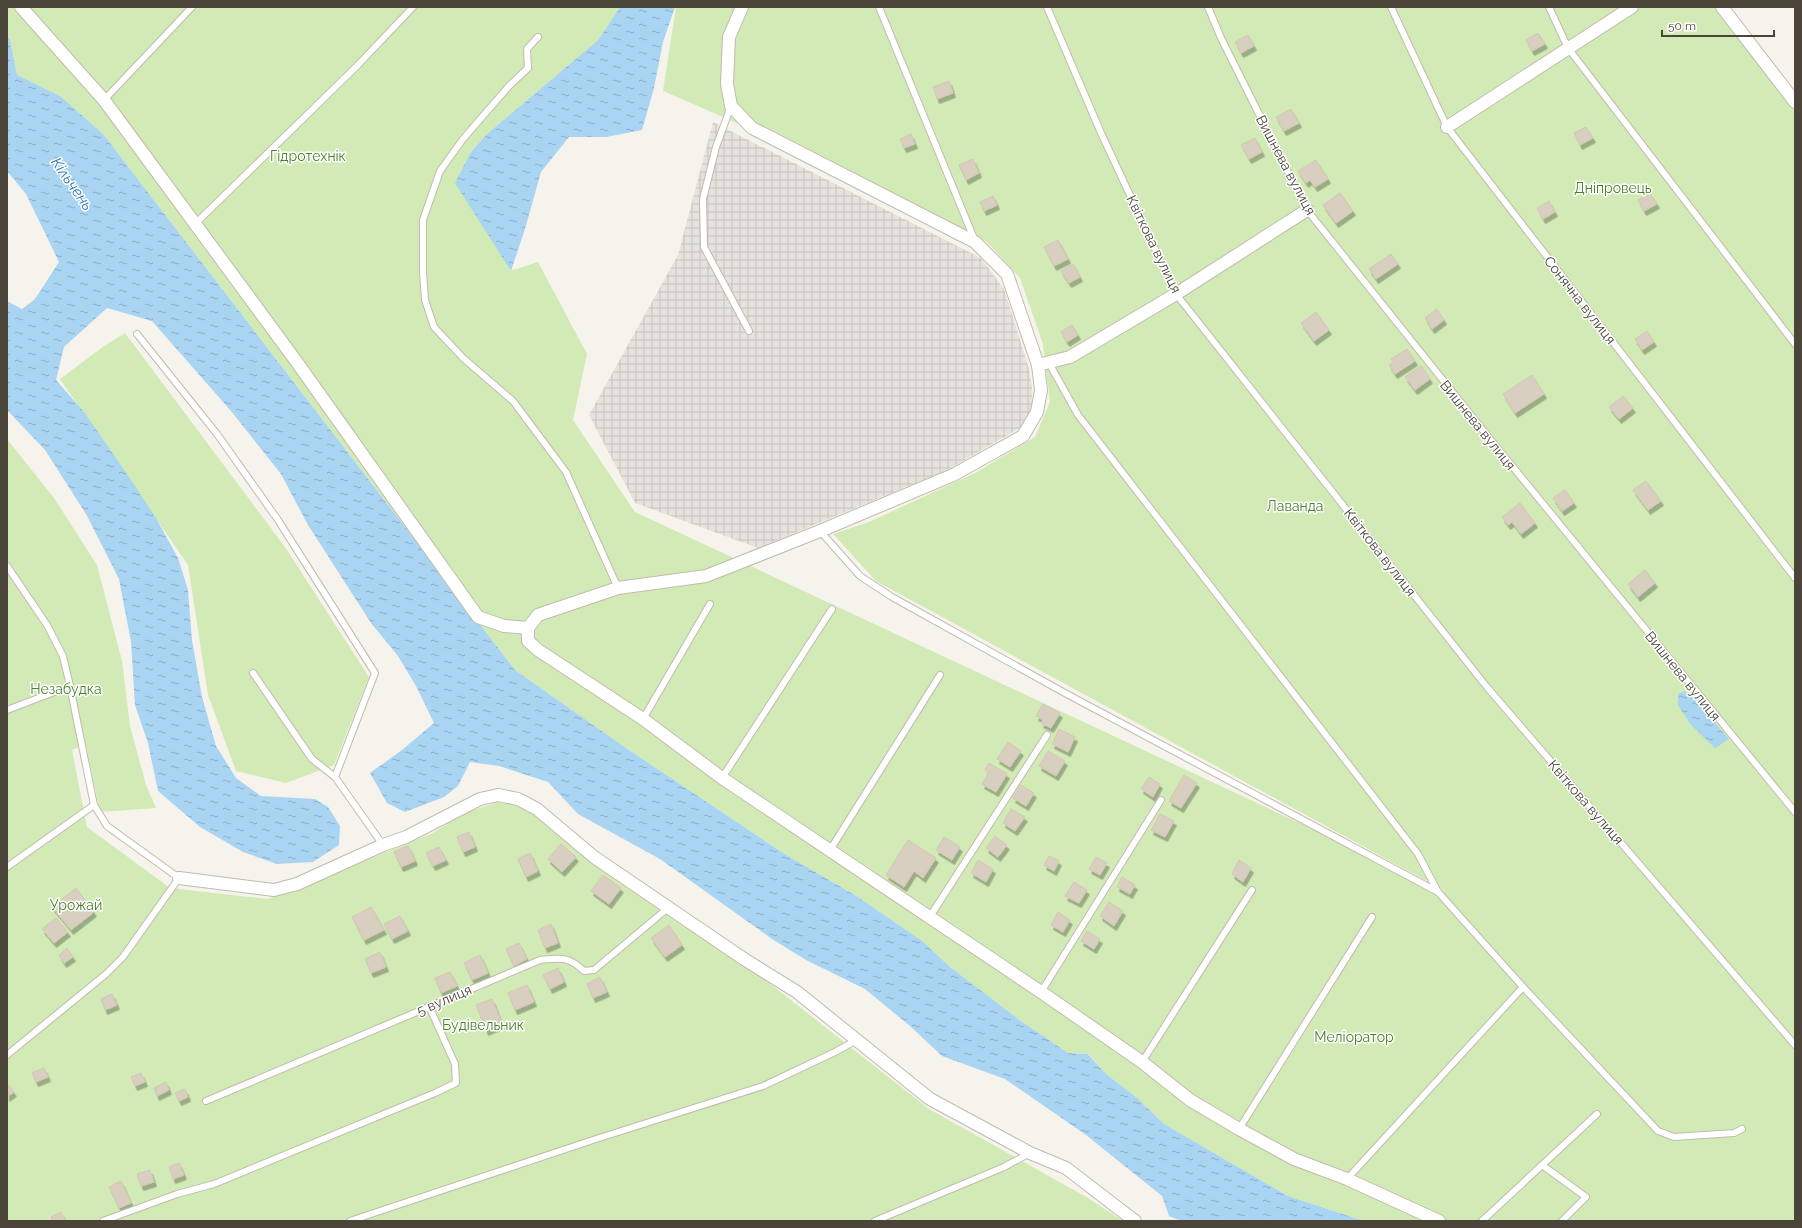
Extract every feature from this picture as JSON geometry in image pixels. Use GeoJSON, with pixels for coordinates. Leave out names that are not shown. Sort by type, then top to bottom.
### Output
{"type":"FeatureCollection","features":[{"type":"Feature","properties":{"kind":"street"},"geometry":{"type":"LineString","coordinates":[[21,7],[104,100],[296,361],[478,617],[504,626],[528,628]]}},
{"type":"Feature","properties":{"kind":"street"},"geometry":{"type":"LineString","coordinates":[[742,7],[729,37],[727,84],[731,106],[752,128],[975,242],[1007,274],[1044,364],[1037,412],[1023,436],[953,475],[820,531],[706,576],[618,588],[538,615],[528,628],[528,641],[538,650],[643,719],[722,778],[1041,992],[1142,1062],[1190,1100],[1294,1159],[1347,1179],[1438,1221]]}},
{"type":"Feature","properties":{"kind":"street"},"geometry":{"type":"LineString","coordinates":[[1446,127],[1632,7]]}},
{"type":"Feature","properties":{"kind":"street"},"geometry":{"type":"LineString","coordinates":[[1722,7],[1795,102]]}},
{"type":"Feature","properties":{"kind":"street"},"geometry":{"type":"LineString","coordinates":[[1044,364],[1070,357],[1176,294],[1307,210]]}},
{"type":"Feature","properties":{"kind":"street"},"geometry":{"type":"LineString","coordinates":[[179,878],[274,890],[297,884],[383,845],[406,837],[480,799],[498,795],[518,799],[537,809],[594,857],[668,908],[797,992],[930,1099],[1030,1154],[1066,1168],[1133,1221]]}},
{"type":"Feature","properties":{"kind":"lane"},"geometry":{"type":"LineString","coordinates":[[104,100],[192,7]]}},
{"type":"Feature","properties":{"kind":"lane"},"geometry":{"type":"LineString","coordinates":[[195,224],[358,65],[413,7]]}},
{"type":"Feature","properties":{"kind":"lane"},"geometry":{"type":"LineString","coordinates":[[879,7],[975,242]]}},
{"type":"Feature","properties":{"kind":"lane","name":"Квіткова вулиця"},"geometry":{"type":"LineString","coordinates":[[1047,7],[1101,133],[1176,294],[1486,686],[1795,1045]]}},
{"type":"Feature","properties":{"kind":"lane","name":"Вишнева вулиця"},"geometry":{"type":"LineString","coordinates":[[1208,7],[1221,38],[1307,210],[1495,445],[1795,812]]}},
{"type":"Feature","properties":{"kind":"lane","name":"Сонячна вулиця"},"geometry":{"type":"LineString","coordinates":[[1391,7],[1446,127],[1795,578]]}},
{"type":"Feature","properties":{"kind":"lane"},"geometry":{"type":"LineString","coordinates":[[1549,7],[1568,48],[1795,344]]}},
{"type":"Feature","properties":{"kind":"lane"},"geometry":{"type":"LineString","coordinates":[[538,37],[527,49],[528,68],[509,86],[463,139],[440,171],[423,220],[423,272],[425,300],[434,327],[463,358],[513,401],[566,472],[618,588]]}},
{"type":"Feature","properties":{"kind":"lane"},"geometry":{"type":"LineString","coordinates":[[731,106],[716,147],[703,199],[704,247],[749,331]]}},
{"type":"Feature","properties":{"kind":"lane"},"geometry":{"type":"LineString","coordinates":[[136,334],[217,434],[278,520],[376,673],[335,777]]}},
{"type":"Feature","properties":{"kind":"lane"},"geometry":{"type":"LineString","coordinates":[[1044,364],[1078,415],[1418,854],[1438,892],[1523,986],[1658,1131],[1674,1137],[1734,1133],[1742,1129]]}},
{"type":"Feature","properties":{"kind":"lane"},"geometry":{"type":"LineString","coordinates":[[820,531],[860,576],[892,597],[1070,696],[1438,892]]}},
{"type":"Feature","properties":{"kind":"lane"},"geometry":{"type":"LineString","coordinates":[[7,566],[47,625],[63,656],[94,805],[107,826],[179,878],[123,957],[106,974],[7,1055]]}},
{"type":"Feature","properties":{"kind":"lane"},"geometry":{"type":"LineString","coordinates":[[643,719],[710,604]]}},
{"type":"Feature","properties":{"kind":"lane"},"geometry":{"type":"LineString","coordinates":[[722,778],[832,609]]}},
{"type":"Feature","properties":{"kind":"lane"},"geometry":{"type":"LineString","coordinates":[[253,674],[312,759],[335,777],[383,845]]}},
{"type":"Feature","properties":{"kind":"lane"},"geometry":{"type":"LineString","coordinates":[[830,850],[940,675]]}},
{"type":"Feature","properties":{"kind":"lane"},"geometry":{"type":"LineString","coordinates":[[7,710],[70,686]]}},
{"type":"Feature","properties":{"kind":"lane"},"geometry":{"type":"LineString","coordinates":[[930,918],[1047,735]]}},
{"type":"Feature","properties":{"kind":"lane"},"geometry":{"type":"LineString","coordinates":[[1041,992],[1162,800]]}},
{"type":"Feature","properties":{"kind":"lane"},"geometry":{"type":"LineString","coordinates":[[7,867],[94,805]]}},
{"type":"Feature","properties":{"kind":"lane"},"geometry":{"type":"LineString","coordinates":[[1142,1062],[1252,890]]}},
{"type":"Feature","properties":{"kind":"lane","name":"5 вулиця"},"geometry":{"type":"LineString","coordinates":[[206,1101],[540,960],[561,958],[575,962],[584,971],[594,970],[668,908]]}},
{"type":"Feature","properties":{"kind":"lane"},"geometry":{"type":"LineString","coordinates":[[1239,1129],[1372,917]]}},
{"type":"Feature","properties":{"kind":"lane"},"geometry":{"type":"LineString","coordinates":[[1347,1179],[1523,986]]}},
{"type":"Feature","properties":{"kind":"lane"},"geometry":{"type":"LineString","coordinates":[[103,1221],[177,1194],[214,1184],[456,1083],[455,1064],[429,1006]]}},
{"type":"Feature","properties":{"kind":"lane"},"geometry":{"type":"LineString","coordinates":[[350,1221],[596,1139],[764,1086],[835,1052],[855,1040]]}},
{"type":"Feature","properties":{"kind":"lane"},"geometry":{"type":"LineString","coordinates":[[1482,1221],[1597,1114]]}},
{"type":"Feature","properties":{"kind":"lane"},"geometry":{"type":"LineString","coordinates":[[875,1221],[1004,1167],[1030,1154]]}},
{"type":"Feature","properties":{"kind":"lane"},"geometry":{"type":"LineString","coordinates":[[1542,1165],[1586,1197],[1562,1221]]}},
{"type":"Feature","properties":{"kind":"shaded area"},"geometry":{"type":"Polygon","coordinates":[[[713,122],[981,258],[1004,289],[1028,365],[1032,387],[1032,410],[1020,428],[947,470],[758,548],[635,503],[589,415],[678,255],[713,122]]]}},
{"type":"Feature","properties":{"kind":"green space"},"geometry":{"type":"Polygon","coordinates":[[[7,7],[620,7],[598,40],[487,134],[471,152],[510,271],[538,262],[587,354],[573,420],[635,512],[1447,892],[876,581],[833,534],[869,522],[975,473],[1035,437],[1050,402],[1043,344],[1020,278],[987,242],[841,168],[663,91],[676,7],[1718,7],[1795,105],[1795,1221],[1364,1221],[1288,1196],[1164,1124],[1136,1097],[1106,1074],[1089,1054],[1068,1053],[1021,1021],[950,967],[921,941],[858,897],[783,853],[626,748],[515,670],[103,134],[60,96],[17,75],[10,39],[7,36],[7,7]]]}},
{"type":"Feature","properties":{"kind":"green space"},"geometry":{"type":"Polygon","coordinates":[[[125,333],[285,547],[369,677],[334,765],[286,783],[236,771],[208,695],[188,565],[60,379],[104,346],[125,333]]]}},
{"type":"Feature","properties":{"kind":"green space","name":"Будівельник"},"geometry":{"type":"Polygon","coordinates":[[[7,439],[54,498],[97,565],[122,661],[130,726],[146,785],[156,808],[100,812],[86,745],[72,750],[87,827],[170,888],[268,899],[431,834],[465,813],[504,800],[536,815],[759,975],[929,1109],[1088,1198],[1123,1221],[7,1221],[7,439]]]}},
{"type":"Feature","properties":{"kind":"water"},"geometry":{"type":"Polygon","coordinates":[[[620,7],[675,7],[663,42],[654,88],[642,130],[606,137],[569,137],[541,172],[525,229],[511,271],[455,183],[471,152],[487,134],[598,40],[620,7]]]}},
{"type":"Feature","properties":{"kind":"water","name":"Кільчень"},"geometry":{"type":"Polygon","coordinates":[[[7,36],[10,39],[17,75],[60,96],[103,134],[515,670],[626,748],[783,853],[858,897],[922,941],[950,967],[1021,1021],[1068,1053],[1088,1054],[1106,1074],[1136,1097],[1164,1124],[1288,1196],[1364,1221],[1181,1221],[1169,1216],[1162,1196],[1086,1135],[1005,1079],[942,1056],[910,1026],[865,989],[806,960],[772,939],[660,859],[578,814],[548,782],[499,766],[470,762],[458,786],[444,797],[405,812],[387,803],[370,773],[402,750],[434,723],[416,686],[398,656],[371,623],[308,525],[281,474],[231,411],[152,321],[107,308],[64,347],[56,380],[84,412],[127,474],[156,518],[178,558],[188,590],[192,640],[202,697],[216,746],[236,778],[261,796],[315,799],[328,807],[340,826],[339,845],[313,862],[277,864],[243,852],[200,827],[158,791],[148,743],[135,705],[131,642],[119,579],[86,514],[45,450],[7,410],[7,301],[22,309],[35,299],[59,262],[26,194],[7,171],[7,36]]]}},
{"type":"Feature","properties":{"kind":"water"},"geometry":{"type":"Polygon","coordinates":[[[1684,691],[1691,696],[1729,739],[1715,748],[1691,725],[1678,705],[1678,694],[1684,691]]]}},
{"type":"Feature","properties":{"kind":"building"},"geometry":{"type":"Polygon","coordinates":[[[1538,33],[1545,44],[1532,51],[1526,40],[1538,33]]]}},
{"type":"Feature","properties":{"kind":"building"},"geometry":{"type":"Polygon","coordinates":[[[1248,35],[1254,46],[1241,53],[1235,42],[1248,35]]]}},
{"type":"Feature","properties":{"kind":"building"},"geometry":{"type":"Polygon","coordinates":[[[949,81],[953,93],[937,99],[933,87],[949,81]]]}},
{"type":"Feature","properties":{"kind":"building"},"geometry":{"type":"Polygon","coordinates":[[[1291,109],[1299,123],[1284,131],[1276,117],[1291,109]]]}},
{"type":"Feature","properties":{"kind":"building"},"geometry":{"type":"Polygon","coordinates":[[[1586,127],[1593,138],[1580,145],[1574,133],[1586,127]]]}},
{"type":"Feature","properties":{"kind":"building"},"geometry":{"type":"Polygon","coordinates":[[[911,134],[915,144],[904,148],[900,139],[911,134]]]}},
{"type":"Feature","properties":{"kind":"building"},"geometry":{"type":"Polygon","coordinates":[[[1255,138],[1262,152],[1249,159],[1241,145],[1255,138]]]}},
{"type":"Feature","properties":{"kind":"building"},"geometry":{"type":"Polygon","coordinates":[[[973,159],[979,173],[966,180],[959,165],[973,159]]]}},
{"type":"Feature","properties":{"kind":"building"},"geometry":{"type":"Polygon","coordinates":[[[1316,160],[1328,179],[1315,187],[1310,180],[1306,183],[1298,171],[1316,160]]]}},
{"type":"Feature","properties":{"kind":"building"},"geometry":{"type":"Polygon","coordinates":[[[1340,193],[1353,211],[1336,223],[1323,205],[1340,193]]]}},
{"type":"Feature","properties":{"kind":"building"},"geometry":{"type":"Polygon","coordinates":[[[1650,193],[1657,204],[1644,211],[1638,200],[1650,193]]]}},
{"type":"Feature","properties":{"kind":"building"},"geometry":{"type":"Polygon","coordinates":[[[993,196],[997,205],[984,211],[980,202],[993,196]]]}},
{"type":"Feature","properties":{"kind":"building"},"geometry":{"type":"Polygon","coordinates":[[[1549,201],[1555,212],[1543,219],[1537,208],[1549,201]]]}},
{"type":"Feature","properties":{"kind":"building"},"geometry":{"type":"Polygon","coordinates":[[[1058,240],[1068,259],[1054,266],[1044,247],[1058,240]]]}},
{"type":"Feature","properties":{"kind":"building"},"geometry":{"type":"Polygon","coordinates":[[[1391,254],[1398,264],[1376,279],[1369,269],[1391,254]]]}},
{"type":"Feature","properties":{"kind":"building"},"geometry":{"type":"Polygon","coordinates":[[[1073,264],[1080,277],[1069,283],[1061,271],[1073,264]]]}},
{"type":"Feature","properties":{"kind":"building"},"geometry":{"type":"Polygon","coordinates":[[[1437,309],[1444,320],[1432,329],[1425,318],[1437,309]]]}},
{"type":"Feature","properties":{"kind":"building"},"geometry":{"type":"Polygon","coordinates":[[[1316,312],[1329,330],[1314,341],[1301,323],[1316,312]]]}},
{"type":"Feature","properties":{"kind":"building"},"geometry":{"type":"Polygon","coordinates":[[[1072,325],[1078,335],[1067,342],[1061,332],[1072,325]]]}},
{"type":"Feature","properties":{"kind":"building"},"geometry":{"type":"Polygon","coordinates":[[[1647,331],[1654,342],[1642,350],[1635,339],[1647,331]]]}},
{"type":"Feature","properties":{"kind":"building"},"geometry":{"type":"Polygon","coordinates":[[[1407,349],[1415,361],[1395,374],[1389,365],[1393,362],[1391,359],[1407,349]]]}},
{"type":"Feature","properties":{"kind":"building"},"geometry":{"type":"Polygon","coordinates":[[[1421,366],[1430,379],[1415,390],[1405,377],[1421,366]]]}},
{"type":"Feature","properties":{"kind":"building"},"geometry":{"type":"Polygon","coordinates":[[[1532,375],[1544,394],[1515,413],[1503,394],[1532,375]]]}},
{"type":"Feature","properties":{"kind":"building"},"geometry":{"type":"Polygon","coordinates":[[[1623,396],[1633,408],[1619,419],[1609,407],[1623,396]]]}},
{"type":"Feature","properties":{"kind":"building"},"geometry":{"type":"Polygon","coordinates":[[[1646,481],[1661,501],[1648,510],[1633,490],[1646,481]]]}},
{"type":"Feature","properties":{"kind":"building"},"geometry":{"type":"Polygon","coordinates":[[[1565,490],[1574,503],[1562,511],[1553,498],[1565,490]]]}},
{"type":"Feature","properties":{"kind":"building"},"geometry":{"type":"Polygon","coordinates":[[[1520,503],[1535,523],[1521,534],[1512,522],[1508,525],[1502,517],[1520,503]]]}},
{"type":"Feature","properties":{"kind":"building"},"geometry":{"type":"Polygon","coordinates":[[[1645,570],[1655,583],[1638,597],[1628,584],[1645,570]]]}},
{"type":"Feature","properties":{"kind":"building"},"geometry":{"type":"Polygon","coordinates":[[[1043,704],[1060,713],[1051,728],[1041,723],[1043,720],[1036,716],[1043,704]]]}},
{"type":"Feature","properties":{"kind":"building"},"geometry":{"type":"Polygon","coordinates":[[[1059,729],[1075,737],[1068,752],[1052,744],[1059,729]]]}},
{"type":"Feature","properties":{"kind":"building"},"geometry":{"type":"Polygon","coordinates":[[[1008,742],[1021,751],[1010,767],[997,759],[1008,742]]]}},
{"type":"Feature","properties":{"kind":"building"},"geometry":{"type":"Polygon","coordinates":[[[1048,751],[1065,761],[1056,776],[1039,766],[1048,751]]]}},
{"type":"Feature","properties":{"kind":"building"},"geometry":{"type":"Polygon","coordinates":[[[989,763],[1007,774],[996,792],[982,784],[989,772],[985,770],[989,763]]]}},
{"type":"Feature","properties":{"kind":"building"},"geometry":{"type":"Polygon","coordinates":[[[1184,775],[1197,783],[1181,808],[1169,801],[1184,775]]]}},
{"type":"Feature","properties":{"kind":"building"},"geometry":{"type":"Polygon","coordinates":[[[1149,777],[1160,784],[1153,797],[1141,789],[1149,777]]]}},
{"type":"Feature","properties":{"kind":"building"},"geometry":{"type":"Polygon","coordinates":[[[1021,785],[1034,793],[1026,806],[1013,798],[1021,785]]]}},
{"type":"Feature","properties":{"kind":"building"},"geometry":{"type":"Polygon","coordinates":[[[1011,809],[1025,817],[1015,831],[1003,823],[1011,809]]]}},
{"type":"Feature","properties":{"kind":"building"},"geometry":{"type":"Polygon","coordinates":[[[1160,814],[1174,821],[1165,837],[1151,830],[1160,814]]]}},
{"type":"Feature","properties":{"kind":"building"},"geometry":{"type":"Polygon","coordinates":[[[469,832],[475,847],[463,852],[457,837],[469,832]]]}},
{"type":"Feature","properties":{"kind":"building"},"geometry":{"type":"Polygon","coordinates":[[[995,836],[1007,845],[998,857],[986,848],[995,836]]]}},
{"type":"Feature","properties":{"kind":"building"},"geometry":{"type":"Polygon","coordinates":[[[944,837],[960,847],[952,860],[936,850],[944,837]]]}},
{"type":"Feature","properties":{"kind":"building"},"geometry":{"type":"Polygon","coordinates":[[[908,840],[936,858],[923,878],[914,871],[904,887],[886,875],[908,840]]]}},
{"type":"Feature","properties":{"kind":"building"},"geometry":{"type":"Polygon","coordinates":[[[561,844],[576,857],[562,872],[548,859],[561,844]]]}},
{"type":"Feature","properties":{"kind":"building"},"geometry":{"type":"Polygon","coordinates":[[[408,846],[415,861],[401,867],[394,852],[408,846]]]}},
{"type":"Feature","properties":{"kind":"building"},"geometry":{"type":"Polygon","coordinates":[[[439,847],[446,860],[433,866],[426,853],[439,847]]]}},
{"type":"Feature","properties":{"kind":"building"},"geometry":{"type":"Polygon","coordinates":[[[530,853],[538,871],[526,877],[518,859],[530,853]]]}},
{"type":"Feature","properties":{"kind":"building"},"geometry":{"type":"Polygon","coordinates":[[[1049,856],[1059,861],[1054,871],[1044,865],[1049,856]]]}},
{"type":"Feature","properties":{"kind":"building"},"geometry":{"type":"Polygon","coordinates":[[[1096,857],[1107,863],[1100,875],[1089,869],[1096,857]]]}},
{"type":"Feature","properties":{"kind":"building"},"geometry":{"type":"Polygon","coordinates":[[[978,860],[993,869],[986,882],[971,873],[978,860]]]}},
{"type":"Feature","properties":{"kind":"building"},"geometry":{"type":"Polygon","coordinates":[[[1239,860],[1251,868],[1243,882],[1232,874],[1239,860]]]}},
{"type":"Feature","properties":{"kind":"building"},"geometry":{"type":"Polygon","coordinates":[[[603,875],[621,888],[609,904],[591,891],[603,875]]]}},
{"type":"Feature","properties":{"kind":"building"},"geometry":{"type":"Polygon","coordinates":[[[1122,877],[1135,885],[1130,894],[1117,887],[1122,877]]]}},
{"type":"Feature","properties":{"kind":"building"},"geometry":{"type":"Polygon","coordinates":[[[1074,882],[1087,890],[1079,903],[1065,896],[1074,882]]]}},
{"type":"Feature","properties":{"kind":"building"},"geometry":{"type":"Polygon","coordinates":[[[76,888],[94,912],[71,930],[52,907],[76,888]]]}},
{"type":"Feature","properties":{"kind":"building"},"geometry":{"type":"Polygon","coordinates":[[[1109,902],[1123,911],[1114,926],[1100,916],[1109,902]]]}},
{"type":"Feature","properties":{"kind":"building"},"geometry":{"type":"Polygon","coordinates":[[[371,907],[384,930],[364,940],[352,917],[371,907]]]}},
{"type":"Feature","properties":{"kind":"building"},"geometry":{"type":"Polygon","coordinates":[[[1058,912],[1070,920],[1063,932],[1051,925],[1058,912]]]}},
{"type":"Feature","properties":{"kind":"building"},"geometry":{"type":"Polygon","coordinates":[[[400,916],[408,931],[392,939],[384,924],[400,916]]]}},
{"type":"Feature","properties":{"kind":"building"},"geometry":{"type":"Polygon","coordinates":[[[56,918],[68,932],[54,943],[42,929],[56,918]]]}},
{"type":"Feature","properties":{"kind":"building"},"geometry":{"type":"Polygon","coordinates":[[[551,924],[558,943],[545,948],[538,930],[551,924]]]}},
{"type":"Feature","properties":{"kind":"building"},"geometry":{"type":"Polygon","coordinates":[[[669,925],[682,945],[665,957],[651,938],[669,925]]]}},
{"type":"Feature","properties":{"kind":"building"},"geometry":{"type":"Polygon","coordinates":[[[1087,931],[1100,939],[1094,949],[1081,941],[1087,931]]]}},
{"type":"Feature","properties":{"kind":"building"},"geometry":{"type":"Polygon","coordinates":[[[519,943],[527,959],[514,966],[506,949],[519,943]]]}},
{"type":"Feature","properties":{"kind":"building"},"geometry":{"type":"Polygon","coordinates":[[[67,948],[73,957],[64,963],[59,955],[67,948]]]}},
{"type":"Feature","properties":{"kind":"building"},"geometry":{"type":"Polygon","coordinates":[[[380,952],[386,967],[371,973],[365,959],[380,952]]]}},
{"type":"Feature","properties":{"kind":"building"},"geometry":{"type":"Polygon","coordinates":[[[480,955],[488,973],[472,980],[464,963],[480,955]]]}},
{"type":"Feature","properties":{"kind":"building"},"geometry":{"type":"Polygon","coordinates":[[[558,968],[564,982],[550,989],[543,975],[558,968]]]}},
{"type":"Feature","properties":{"kind":"building"},"geometry":{"type":"Polygon","coordinates":[[[450,972],[457,986],[441,993],[435,978],[450,972]]]}},
{"type":"Feature","properties":{"kind":"building"},"geometry":{"type":"Polygon","coordinates":[[[600,977],[607,992],[593,998],[587,984],[600,977]]]}},
{"type":"Feature","properties":{"kind":"building"},"geometry":{"type":"Polygon","coordinates":[[[527,985],[534,1002],[515,1010],[508,993],[527,985]]]}},
{"type":"Feature","properties":{"kind":"building"},"geometry":{"type":"Polygon","coordinates":[[[112,994],[117,1005],[105,1010],[101,999],[112,994]]]}},
{"type":"Feature","properties":{"kind":"building"},"geometry":{"type":"Polygon","coordinates":[[[492,999],[502,1024],[486,1031],[476,1005],[492,999]]]}},
{"type":"Feature","properties":{"kind":"building"},"geometry":{"type":"Polygon","coordinates":[[[44,1068],[48,1077],[36,1082],[32,1073],[44,1068]]]}},
{"type":"Feature","properties":{"kind":"building"},"geometry":{"type":"Polygon","coordinates":[[[141,1073],[145,1082],[135,1086],[131,1077],[141,1073]]]}},
{"type":"Feature","properties":{"kind":"building"},"geometry":{"type":"Polygon","coordinates":[[[166,1082],[169,1090],[157,1096],[154,1088],[166,1082]]]}},
{"type":"Feature","properties":{"kind":"building"},"geometry":{"type":"Polygon","coordinates":[[[7,1084],[14,1092],[7,1097],[7,1084]]]}},
{"type":"Feature","properties":{"kind":"building"},"geometry":{"type":"Polygon","coordinates":[[[185,1089],[188,1097],[179,1101],[175,1093],[185,1089]]]}},
{"type":"Feature","properties":{"kind":"building"},"geometry":{"type":"Polygon","coordinates":[[[179,1163],[184,1175],[173,1179],[169,1167],[179,1163]]]}},
{"type":"Feature","properties":{"kind":"building"},"geometry":{"type":"Polygon","coordinates":[[[150,1170],[154,1182],[141,1186],[137,1174],[150,1170]]]}},
{"type":"Feature","properties":{"kind":"building"},"geometry":{"type":"Polygon","coordinates":[[[121,1181],[131,1203],[119,1208],[109,1187],[121,1181]]]}},
{"type":"Feature","properties":{"kind":"building"},"geometry":{"type":"Polygon","coordinates":[[[61,1212],[66,1221],[53,1221],[51,1217],[61,1212]]]}},
{"type":"Feature","properties":{"kind":"park label","name":"Гідротехнік"},"geometry":{"type":"Point","coordinates":[308,156]}},
{"type":"Feature","properties":{"kind":"park label","name":"Дніпровець"},"geometry":{"type":"Point","coordinates":[1613,188]}},
{"type":"Feature","properties":{"kind":"park label","name":"Лаванда"},"geometry":{"type":"Point","coordinates":[1295,506]}},
{"type":"Feature","properties":{"kind":"park label","name":"Незабудка"},"geometry":{"type":"Point","coordinates":[66,689]}},
{"type":"Feature","properties":{"kind":"park label","name":"Урожай"},"geometry":{"type":"Point","coordinates":[76,905]}},
{"type":"Feature","properties":{"kind":"park label","name":"Меліоратор"},"geometry":{"type":"Point","coordinates":[1354,1037]}}]}
